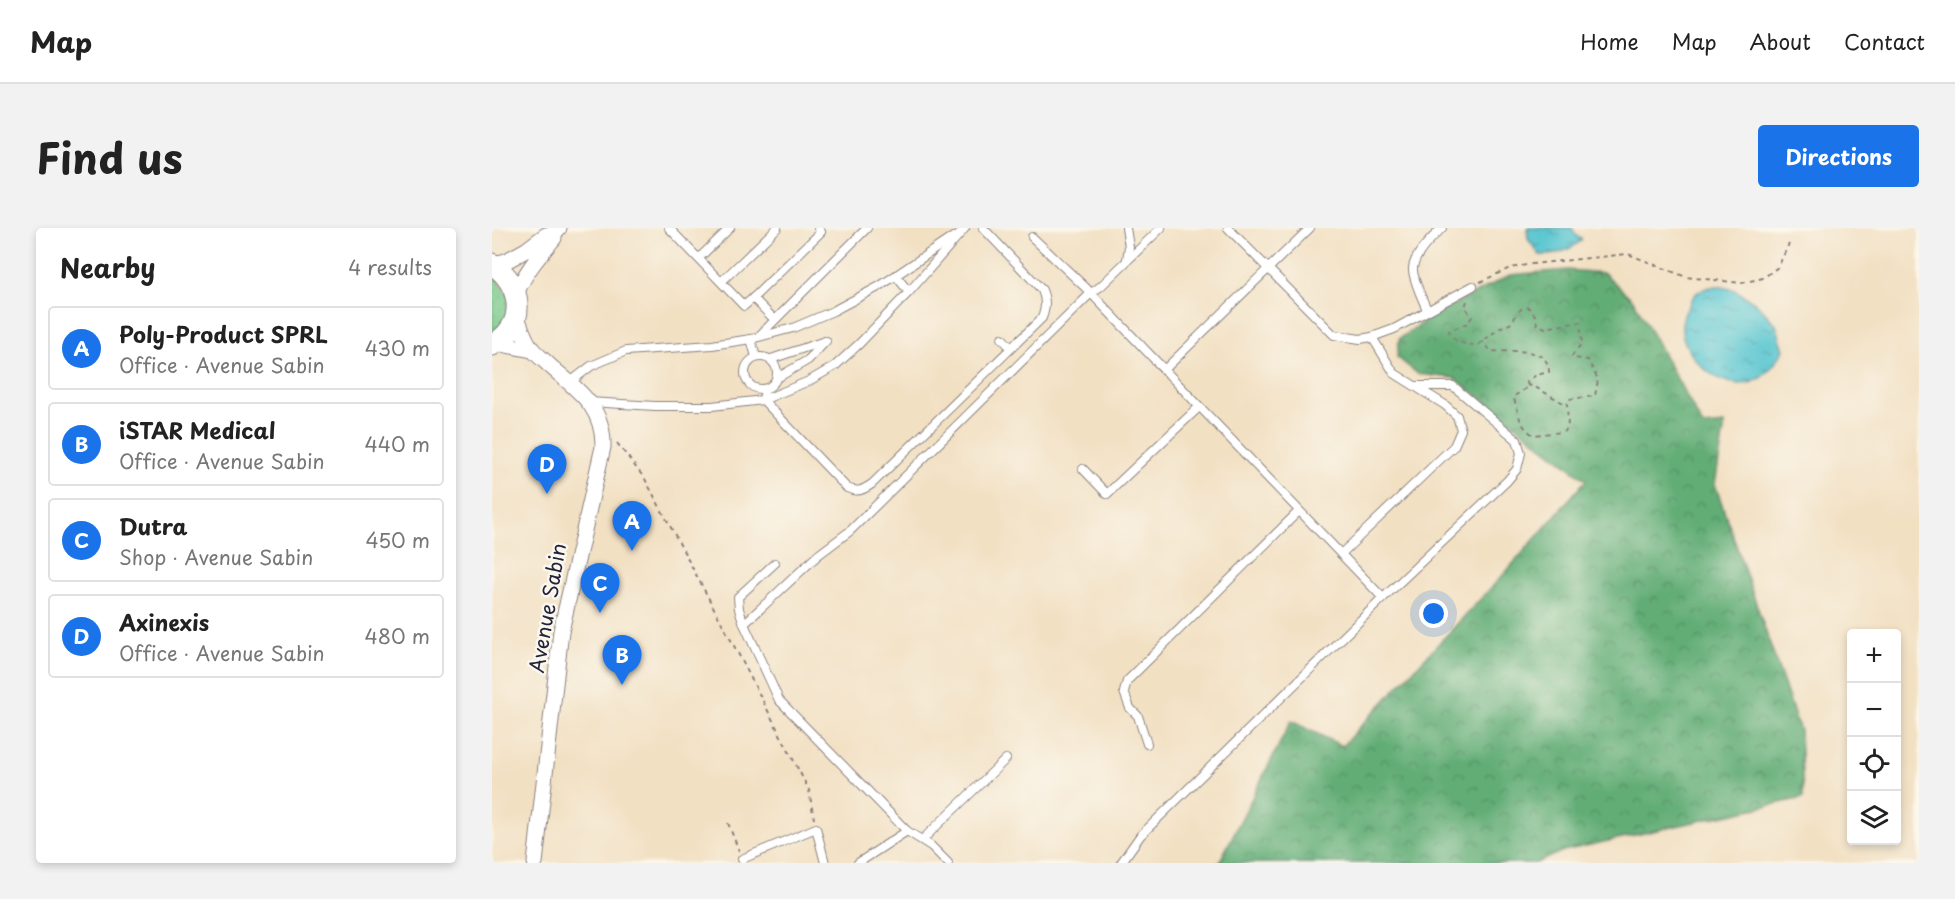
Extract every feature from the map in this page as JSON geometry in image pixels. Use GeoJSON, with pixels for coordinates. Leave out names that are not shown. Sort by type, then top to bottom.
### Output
{"type":"FeatureCollection","features":[{"type":"Feature","properties":{"kind":"main road"},"geometry":{"type":"LineString","coordinates":[[492,264],[512,282],[516,294],[516,315],[505,335],[494,344]]}},
{"type":"Feature","properties":{"kind":"street"},"geometry":{"type":"LineString","coordinates":[[492,264],[506,261],[557,230]]}},
{"type":"Feature","properties":{"kind":"street"},"geometry":{"type":"LineString","coordinates":[[516,294],[528,271],[554,238],[557,230]]}},
{"type":"Feature","properties":{"kind":"street"},"geometry":{"type":"LineString","coordinates":[[516,315],[532,350],[589,402],[598,416],[603,431]]}},
{"type":"Feature","properties":{"kind":"street"},"geometry":{"type":"LineString","coordinates":[[494,344],[532,350]]}},
{"type":"Feature","properties":{"kind":"street","name":"Avenue Sabin"},"geometry":{"type":"LineString","coordinates":[[536,863],[561,631],[603,447],[603,431]]}},
{"type":"Feature","properties":{"kind":"lane"},"geometry":{"type":"LineString","coordinates":[[669,228],[744,306],[821,232],[818,228]]}},
{"type":"Feature","properties":{"kind":"lane"},"geometry":{"type":"LineString","coordinates":[[676,235],[683,228]]}},
{"type":"Feature","properties":{"kind":"lane"},"geometry":{"type":"LineString","coordinates":[[699,258],[730,228]]}},
{"type":"Feature","properties":{"kind":"lane"},"geometry":{"type":"LineString","coordinates":[[722,281],[777,228]]}},
{"type":"Feature","properties":{"kind":"lane"},"geometry":{"type":"LineString","coordinates":[[756,357],[755,337],[867,228]]}},
{"type":"Feature","properties":{"kind":"lane"},"geometry":{"type":"LineString","coordinates":[[763,400],[847,488],[854,491],[862,490],[872,484],[1042,318],[1046,307],[1042,290],[983,228]]}},
{"type":"Feature","properties":{"kind":"lane"},"geometry":{"type":"LineString","coordinates":[[1125,228],[1129,247],[1127,259]]}},
{"type":"Feature","properties":{"kind":"lane"},"geometry":{"type":"LineString","coordinates":[[744,624],[818,555],[850,531],[1090,294],[1161,228]]}},
{"type":"Feature","properties":{"kind":"lane"},"geometry":{"type":"LineString","coordinates":[[1228,228],[1334,335],[1350,339],[1372,337],[1394,329],[1473,286]]}},
{"type":"Feature","properties":{"kind":"lane"},"geometry":{"type":"LineString","coordinates":[[1164,370],[1310,228]]}},
{"type":"Feature","properties":{"kind":"lane"},"geometry":{"type":"LineString","coordinates":[[1427,310],[1413,268],[1422,248],[1442,228]]}},
{"type":"Feature","properties":{"kind":"lane"},"geometry":{"type":"LineString","coordinates":[[569,383],[591,366],[626,351],[712,345],[793,328],[833,311],[896,276],[963,229]]}},
{"type":"Feature","properties":{"kind":"lane"},"geometry":{"type":"LineString","coordinates":[[589,402],[704,407],[763,400],[809,381],[835,366],[859,344],[909,292],[963,229]]}},
{"type":"Feature","properties":{"kind":"lane"},"geometry":{"type":"LineString","coordinates":[[1032,237],[1164,370],[1383,598]]}},
{"type":"Feature","properties":{"kind":"lane"},"geometry":{"type":"LineString","coordinates":[[896,276],[909,292]]}},
{"type":"Feature","properties":{"kind":"lane"},"geometry":{"type":"LineString","coordinates":[[753,298],[774,319]]}},
{"type":"Feature","properties":{"kind":"lane"},"geometry":{"type":"LineString","coordinates":[[1341,554],[1454,446],[1461,430],[1457,416],[1445,405],[1394,373],[1372,337]]}},
{"type":"Feature","properties":{"kind":"lane"},"geometry":{"type":"LineString","coordinates":[[1002,338],[1011,348]]}},
{"type":"Feature","properties":{"kind":"lane"},"geometry":{"type":"LineString","coordinates":[[771,359],[826,341],[808,360],[777,378],[770,387],[765,389],[754,387],[746,379],[748,363],[756,357],[771,359],[777,368],[777,378]]}},
{"type":"Feature","properties":{"kind":"lane"},"geometry":{"type":"LineString","coordinates":[[1121,863],[1140,836],[1517,469],[1521,453],[1517,440],[1453,386],[1415,386]]}},
{"type":"Feature","properties":{"kind":"lane"},"geometry":{"type":"LineString","coordinates":[[763,400],[765,389]]}},
{"type":"Feature","properties":{"kind":"lane"},"geometry":{"type":"LineString","coordinates":[[1083,469],[1107,494],[1199,407]]}},
{"type":"Feature","properties":{"kind":"lane"},"geometry":{"type":"LineString","coordinates":[[1147,744],[1138,716],[1130,708],[1124,692],[1127,681],[1299,511]]}},
{"type":"Feature","properties":{"kind":"lane"},"geometry":{"type":"LineString","coordinates":[[775,563],[738,597],[744,624],[779,700],[907,831],[931,846],[948,863]]}},
{"type":"Feature","properties":{"kind":"lane"},"geometry":{"type":"LineString","coordinates":[[922,840],[1006,759]]}},
{"type":"Feature","properties":{"kind":"lane"},"geometry":{"type":"LineString","coordinates":[[742,859],[816,828],[825,863]]}},
{"type":"Feature","properties":{"kind":"lane"},"geometry":{"type":"LineString","coordinates":[[858,863],[907,831]]}},
{"type":"Feature","properties":{"kind":"path"},"geometry":{"type":"LineString","coordinates":[[1473,286],[1510,268],[1628,254],[1686,277],[1742,283],[1763,278],[1778,267],[1789,244]]}},
{"type":"Feature","properties":{"kind":"path"},"geometry":{"type":"LineString","coordinates":[[1468,298],[1465,307],[1470,311],[1472,317],[1468,323],[1449,331],[1450,336],[1458,342],[1471,345],[1478,345],[1482,341],[1501,327],[1510,324],[1521,309],[1528,307],[1535,315],[1538,324],[1545,328],[1580,322],[1582,343],[1572,356],[1588,360],[1598,380],[1595,396],[1569,399],[1568,428],[1563,432],[1533,435],[1518,418],[1518,409],[1513,398],[1527,387],[1527,382],[1536,375],[1549,372],[1546,360],[1525,351],[1491,351],[1482,341]]}},
{"type":"Feature","properties":{"kind":"path"},"geometry":{"type":"LineString","coordinates":[[1527,385],[1567,405]]}},
{"type":"Feature","properties":{"kind":"path"},"geometry":{"type":"LineString","coordinates":[[603,431],[622,449],[645,479],[808,790],[816,828]]}},
{"type":"Feature","properties":{"kind":"path"},"geometry":{"type":"LineString","coordinates":[[728,823],[742,859]]}},
{"type":"Feature","properties":{"kind":"green space"},"geometry":{"type":"Polygon","coordinates":[[[1567,270],[1604,273],[1634,301],[1703,426],[1725,424],[1715,484],[1800,731],[1803,798],[1563,851],[1536,863],[1219,863],[1291,721],[1342,746],[1506,572],[1586,480],[1454,378],[1418,374],[1397,357],[1399,339],[1437,313],[1510,275],[1567,270]]]}},
{"type":"Feature","properties":{"kind":"green space"},"geometry":{"type":"Polygon","coordinates":[[[492,273],[509,296],[506,320],[492,335],[492,273]]]}},
{"type":"Feature","properties":{"kind":"water"},"geometry":{"type":"Polygon","coordinates":[[[1527,228],[1572,228],[1582,240],[1562,252],[1540,255],[1528,239],[1527,228]]]}},
{"type":"Feature","properties":{"kind":"water"},"geometry":{"type":"Polygon","coordinates":[[[1717,286],[1735,290],[1757,304],[1776,325],[1784,350],[1767,372],[1748,383],[1736,384],[1711,374],[1692,355],[1685,343],[1682,324],[1691,300],[1700,291],[1717,286]]]}},
{"type":"Feature","properties":{"kind":"place","name":"Axinexis"},"geometry":{"type":"Point","coordinates":[547,494]}},
{"type":"Feature","properties":{"kind":"place","name":"Poly-Product SPRL"},"geometry":{"type":"Point","coordinates":[632,551]}},
{"type":"Feature","properties":{"kind":"place","name":"Dutra"},"geometry":{"type":"Point","coordinates":[600,613]}},
{"type":"Feature","properties":{"kind":"place","name":"iSTAR Medical"},"geometry":{"type":"Point","coordinates":[622,685]}}]}
